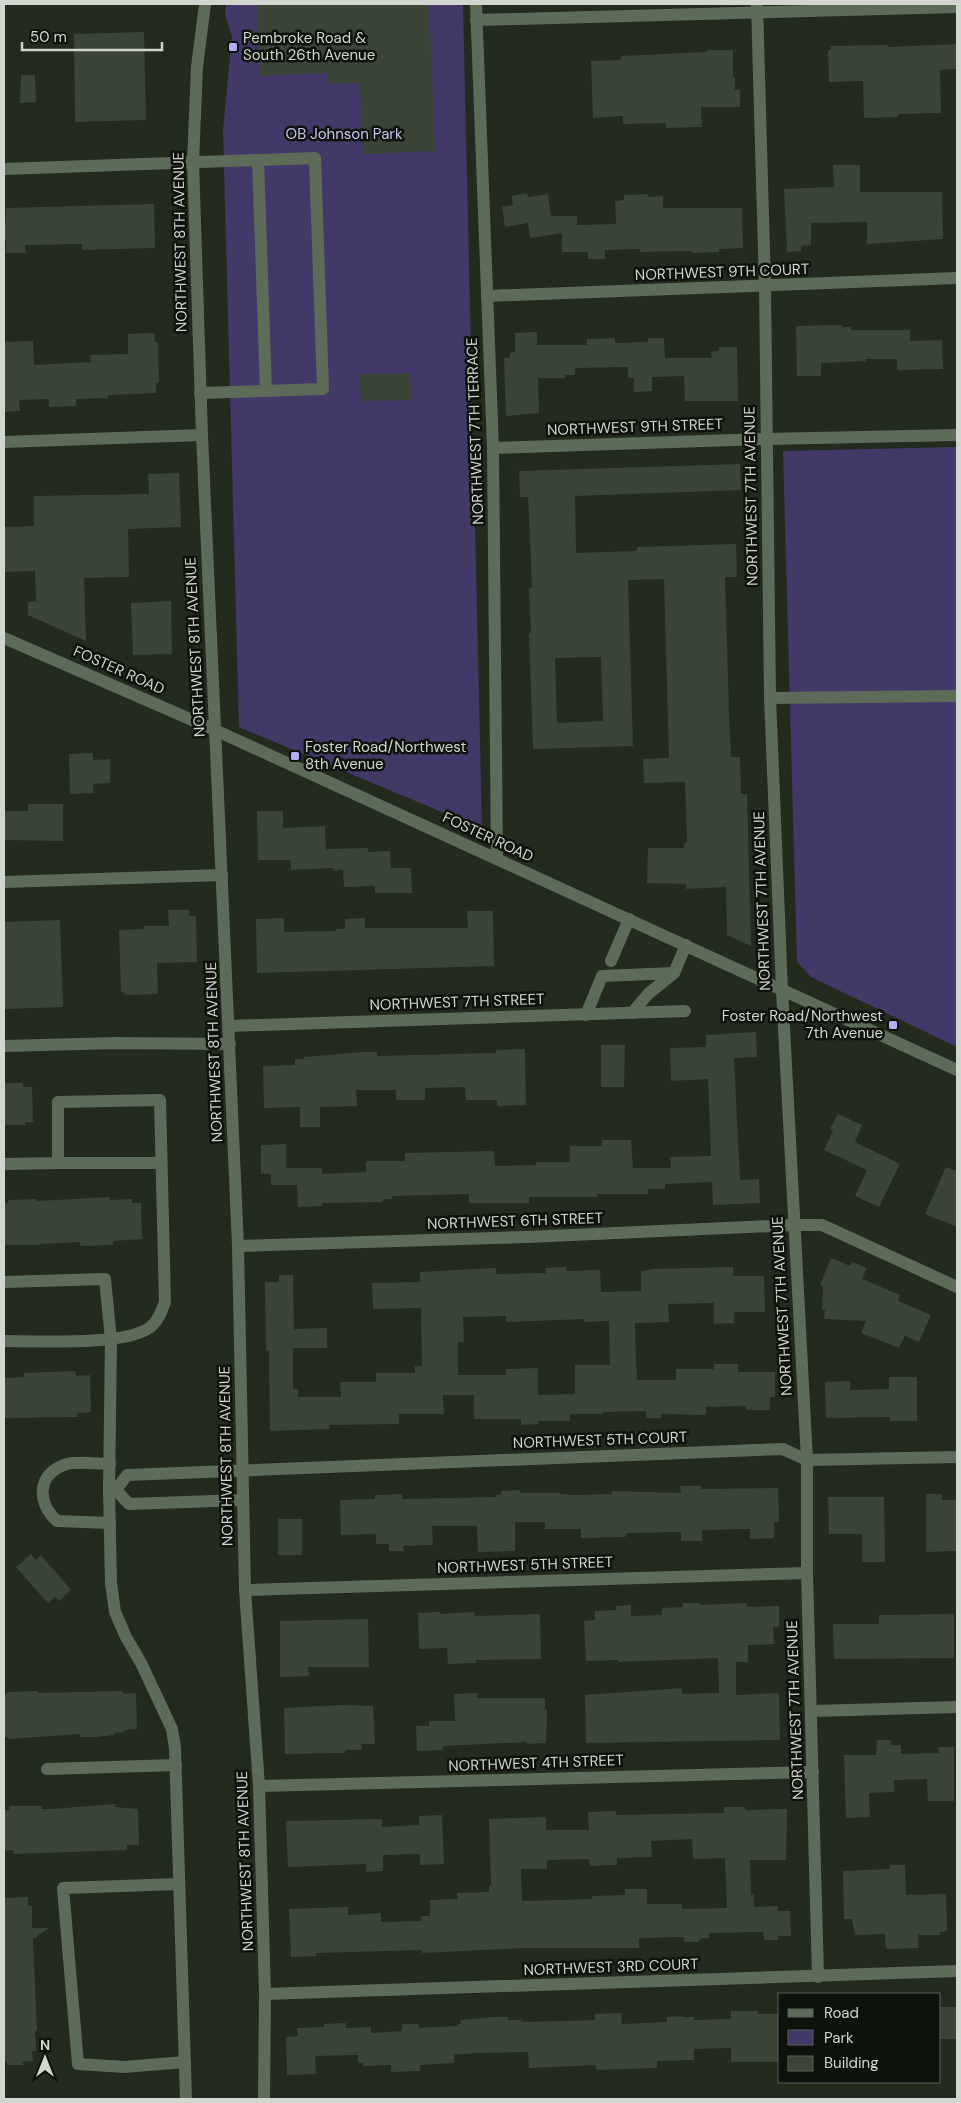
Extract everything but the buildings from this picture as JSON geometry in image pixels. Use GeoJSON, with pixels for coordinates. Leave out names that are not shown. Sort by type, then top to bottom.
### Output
{"type":"FeatureCollection","features":[{"type":"Feature","properties":{"kind":"street","name":"NORTHWEST 8TH AVENUE"},"geometry":{"type":"LineString","coordinates":[[205,4],[197,67],[193,162],[200,393],[238,1246],[241,1470],[245,1590],[259,1786],[265,1994],[264,2099]]}},
{"type":"Feature","properties":{"kind":"street","name":"NORTHWEST 7TH TERRACE"},"geometry":{"type":"LineString","coordinates":[[476,4],[493,448],[496,859]]}},
{"type":"Feature","properties":{"kind":"street"},"geometry":{"type":"LineString","coordinates":[[476,20],[757,8],[957,7]]}},
{"type":"Feature","properties":{"kind":"street","name":"NORTHWEST 7TH AVENUE"},"geometry":{"type":"LineString","coordinates":[[757,8],[765,287],[770,698],[782,990],[807,1460],[807,1573],[818,1977]]}},
{"type":"Feature","properties":{"kind":"street"},"geometry":{"type":"LineString","coordinates":[[4,169],[315,158],[323,389],[200,393]]}},
{"type":"Feature","properties":{"kind":"street"},"geometry":{"type":"LineString","coordinates":[[258,160],[266,391]]}},
{"type":"Feature","properties":{"kind":"street","name":"NORTHWEST 9TH COURT"},"geometry":{"type":"LineString","coordinates":[[487,296],[765,287],[957,278]]}},
{"type":"Feature","properties":{"kind":"street"},"geometry":{"type":"LineString","coordinates":[[4,442],[202,435]]}},
{"type":"Feature","properties":{"kind":"street","name":"NORTHWEST 9TH STREET"},"geometry":{"type":"LineString","coordinates":[[493,448],[766,438],[957,435]]}},
{"type":"Feature","properties":{"kind":"street","name":"FOSTER ROAD"},"geometry":{"type":"LineString","coordinates":[[4,638],[216,730],[957,1070]]}},
{"type":"Feature","properties":{"kind":"street"},"geometry":{"type":"LineString","coordinates":[[770,698],[957,696]]}},
{"type":"Feature","properties":{"kind":"street"},"geometry":{"type":"LineString","coordinates":[[4,882],[222,875]]}},
{"type":"Feature","properties":{"kind":"street"},"geometry":{"type":"LineString","coordinates":[[611,961],[629,919]]}},
{"type":"Feature","properties":{"kind":"street"},"geometry":{"type":"LineString","coordinates":[[632,1013],[648,994],[674,973],[686,945]]}},
{"type":"Feature","properties":{"kind":"street"},"geometry":{"type":"LineString","coordinates":[[586,1014],[602,976],[674,973]]}},
{"type":"Feature","properties":{"kind":"street","name":"NORTHWEST 7TH STREET"},"geometry":{"type":"LineString","coordinates":[[229,1026],[685,1011]]}},
{"type":"Feature","properties":{"kind":"street"},"geometry":{"type":"LineString","coordinates":[[4,1046],[116,1043],[230,1044]]}},
{"type":"Feature","properties":{"kind":"street"},"geometry":{"type":"LineString","coordinates":[[4,1341],[111,1340],[148,1328],[160,1316],[165,1302],[160,1100],[58,1102],[58,1163]]}},
{"type":"Feature","properties":{"kind":"street"},"geometry":{"type":"LineString","coordinates":[[4,1164],[161,1163]]}},
{"type":"Feature","properties":{"kind":"street","name":"NORTHWEST 6TH STREET"},"geometry":{"type":"LineString","coordinates":[[238,1246],[794,1225],[822,1226],[957,1287]]}},
{"type":"Feature","properties":{"kind":"street"},"geometry":{"type":"LineString","coordinates":[[4,1282],[106,1279],[111,1340],[110,1464],[113,1490],[110,1523],[111,1582],[115,1612],[172,1729],[176,1765],[186,2099]]}},
{"type":"Feature","properties":{"kind":"street","name":"NORTHWEST 5TH COURT"},"geometry":{"type":"LineString","coordinates":[[113,1490],[127,1475],[241,1470],[783,1449],[807,1460],[957,1457]]}},
{"type":"Feature","properties":{"kind":"street"},"geometry":{"type":"LineString","coordinates":[[110,1464],[68,1464],[50,1472],[42,1485],[43,1501],[48,1514],[57,1521],[110,1523]]}},
{"type":"Feature","properties":{"kind":"street"},"geometry":{"type":"LineString","coordinates":[[113,1490],[130,1504],[242,1500]]}},
{"type":"Feature","properties":{"kind":"street","name":"NORTHWEST 5TH STREET"},"geometry":{"type":"LineString","coordinates":[[245,1590],[807,1573]]}},
{"type":"Feature","properties":{"kind":"street"},"geometry":{"type":"LineString","coordinates":[[812,1711],[957,1707]]}},
{"type":"Feature","properties":{"kind":"street"},"geometry":{"type":"LineString","coordinates":[[47,1769],[176,1765]]}},
{"type":"Feature","properties":{"kind":"street","name":"NORTHWEST 4TH STREET"},"geometry":{"type":"LineString","coordinates":[[259,1786],[813,1772]]}},
{"type":"Feature","properties":{"kind":"street"},"geometry":{"type":"LineString","coordinates":[[179,1884],[63,1888],[78,2064],[124,2067],[185,2062]]}},
{"type":"Feature","properties":{"kind":"street","name":"NORTHWEST 3RD COURT"},"geometry":{"type":"LineString","coordinates":[[265,1994],[957,1971]]}},
{"type":"Feature","properties":{"kind":"green space","name":"OB Johnson Park"},"geometry":{"type":"Polygon","coordinates":[[[226,4],[463,4],[482,829],[239,727],[223,130],[232,36],[225,15],[226,4]]]}},
{"type":"Feature","properties":{"kind":"green space"},"geometry":{"type":"Polygon","coordinates":[[[957,447],[957,1047],[811,977],[797,962],[783,451],[957,447]]]}},
{"type":"Feature","properties":{"kind":"place","name":"Pembroke Road & South 26th Avenue"},"geometry":{"type":"Point","coordinates":[233,47]}},
{"type":"Feature","properties":{"kind":"place","name":"Foster Road/Northwest 8th Avenue"},"geometry":{"type":"Point","coordinates":[295,756]}},
{"type":"Feature","properties":{"kind":"place","name":"Foster Road/Northwest 7th Avenue"},"geometry":{"type":"Point","coordinates":[893,1025]}}]}
